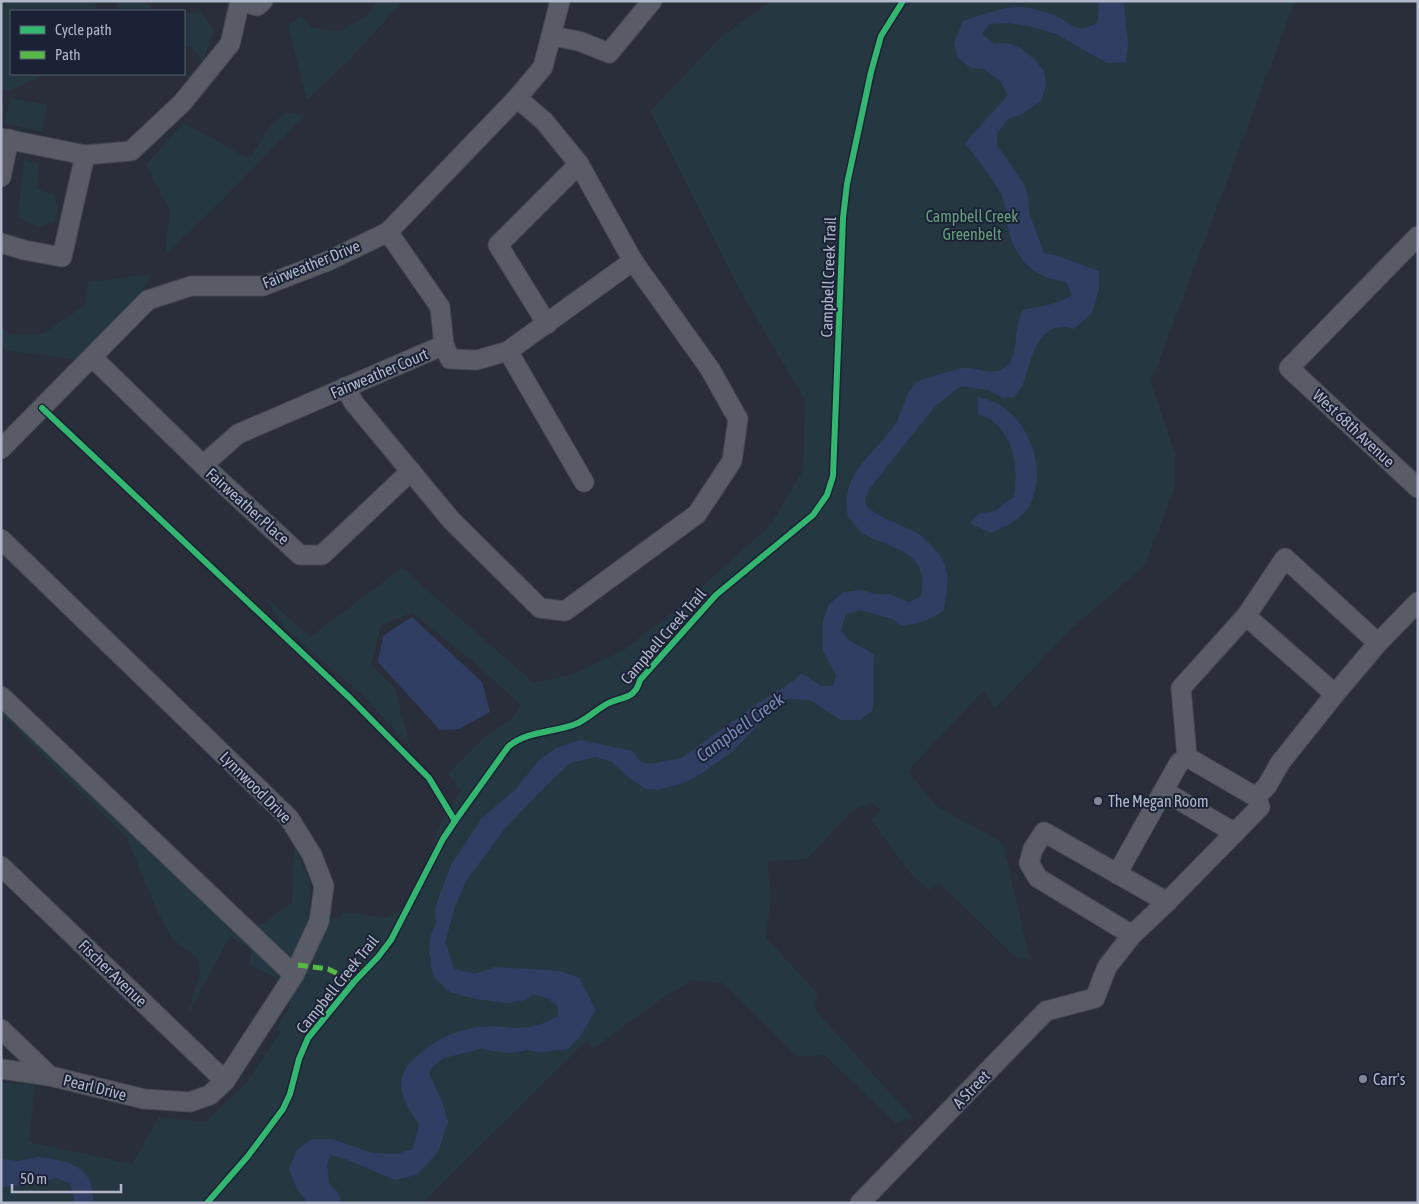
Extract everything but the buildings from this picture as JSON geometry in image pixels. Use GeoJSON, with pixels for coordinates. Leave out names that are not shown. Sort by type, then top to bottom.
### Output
{"type":"FeatureCollection","features":[{"type":"Feature","properties":{"kind":"street"},"geometry":{"type":"LineString","coordinates":[[1,177],[5,139],[86,155],[131,151],[182,102],[230,44],[240,1],[257,6],[263,1]]}},
{"type":"Feature","properties":{"kind":"street","name":"Fairweather Drive"},"geometry":{"type":"LineString","coordinates":[[1,449],[148,300],[191,286],[263,286],[328,260],[388,232],[518,98],[543,67],[560,1]]}},
{"type":"Feature","properties":{"kind":"street"},"geometry":{"type":"LineString","coordinates":[[551,36],[579,42],[609,53],[652,1]]}},
{"type":"Feature","properties":{"kind":"street"},"geometry":{"type":"LineString","coordinates":[[346,387],[354,403],[452,521],[540,608],[565,610],[697,514],[732,461],[738,419],[710,369],[633,261],[578,164],[544,121],[518,98]]}},
{"type":"Feature","properties":{"kind":"street"},"geometry":{"type":"LineString","coordinates":[[1,243],[24,250],[62,257],[86,155]]}},
{"type":"Feature","properties":{"kind":"street"},"geometry":{"type":"LineString","coordinates":[[547,324],[498,245],[578,164]]}},
{"type":"Feature","properties":{"kind":"street","name":"Fairweather Court"},"geometry":{"type":"LineString","coordinates":[[203,465],[238,434],[444,345],[440,307],[388,232]]}},
{"type":"Feature","properties":{"kind":"street","name":"West 68th Avenue"},"geometry":{"type":"LineString","coordinates":[[1418,236],[1289,368],[1418,488]]}},
{"type":"Feature","properties":{"kind":"street"},"geometry":{"type":"LineString","coordinates":[[444,345],[450,359],[477,360],[508,351],[633,261]]}},
{"type":"Feature","properties":{"kind":"street"},"geometry":{"type":"LineString","coordinates":[[508,351],[584,482]]}},
{"type":"Feature","properties":{"kind":"street","name":"Fairweather Place"},"geometry":{"type":"LineString","coordinates":[[92,357],[203,465],[300,555],[322,555],[410,471]]}},
{"type":"Feature","properties":{"kind":"street","name":"Lynnwood Drive"},"geometry":{"type":"LineString","coordinates":[[1,539],[289,818],[312,856],[324,886],[319,922],[294,975],[225,1081],[210,1095],[190,1102]]}},
{"type":"Feature","properties":{"kind":"street"},"geometry":{"type":"LineString","coordinates":[[1187,757],[1181,688],[1246,616],[1285,558],[1378,643]]}},
{"type":"Feature","properties":{"kind":"street"},"geometry":{"type":"LineString","coordinates":[[1256,798],[1267,786],[1280,763],[1335,694],[1378,643],[1418,602]]}},
{"type":"Feature","properties":{"kind":"street"},"geometry":{"type":"LineString","coordinates":[[1246,616],[1335,694]]}},
{"type":"Feature","properties":{"kind":"street"},"geometry":{"type":"LineString","coordinates":[[1,696],[294,975]]}},
{"type":"Feature","properties":{"kind":"street"},"geometry":{"type":"LineString","coordinates":[[1117,874],[1179,763],[1187,757]]}},
{"type":"Feature","properties":{"kind":"street"},"geometry":{"type":"LineString","coordinates":[[1167,902],[1044,832],[1033,849],[1029,863],[1038,878],[1132,935],[1167,902],[1260,807],[1256,798],[1187,757]]}},
{"type":"Feature","properties":{"kind":"street"},"geometry":{"type":"LineString","coordinates":[[1164,791],[1235,833]]}},
{"type":"Feature","properties":{"kind":"street","name":"Fischer Avenue"},"geometry":{"type":"LineString","coordinates":[[1,866],[225,1081]]}},
{"type":"Feature","properties":{"kind":"street","name":"A Street"},"geometry":{"type":"LineString","coordinates":[[866,1201],[1046,1011],[1095,998],[1107,967],[1132,935]]}},
{"type":"Feature","properties":{"kind":"street"},"geometry":{"type":"LineString","coordinates":[[1,1029],[50,1076]]}},
{"type":"Feature","properties":{"kind":"street","name":"Pearl Drive"},"geometry":{"type":"LineString","coordinates":[[1,1069],[50,1076],[144,1099],[190,1102]]}},
{"type":"Feature","properties":{"kind":"green space"},"geometry":{"type":"Polygon","coordinates":[[[1,1],[94,1],[98,10],[10,10],[10,75],[44,75],[10,91],[1,90],[1,1]]]}},
{"type":"Feature","properties":{"kind":"green space"},"geometry":{"type":"Polygon","coordinates":[[[116,1],[146,1],[151,10],[120,10],[116,1]]]}},
{"type":"Feature","properties":{"kind":"green space"},"geometry":{"type":"Polygon","coordinates":[[[376,1],[403,1],[352,57],[307,100],[288,25],[301,17],[313,28],[341,31],[370,14],[376,1]]]}},
{"type":"Feature","properties":{"kind":"green space","name":"Campbell Creek Greenbelt"},"geometry":{"type":"Polygon","coordinates":[[[771,1],[1295,1],[1151,382],[1175,455],[1175,487],[1145,565],[1071,629],[995,709],[983,691],[908,771],[936,806],[1003,843],[1030,960],[1014,956],[939,883],[930,890],[911,874],[872,821],[880,809],[873,803],[853,810],[807,859],[767,861],[771,897],[766,938],[817,993],[815,1010],[912,1117],[896,1123],[824,1055],[798,1057],[723,983],[692,980],[664,997],[594,1048],[586,1041],[422,1203],[1,1203],[1,1082],[35,1085],[29,1142],[132,1164],[159,1117],[205,1122],[247,1082],[281,1031],[276,1030],[289,1008],[289,959],[278,978],[250,966],[251,949],[230,936],[187,1017],[200,971],[198,958],[173,940],[157,911],[127,838],[1,714],[1,702],[136,829],[168,840],[251,924],[263,924],[292,902],[294,844],[310,882],[309,918],[339,919],[343,912],[386,918],[413,904],[430,865],[438,827],[461,791],[448,774],[486,736],[513,718],[521,705],[475,663],[412,613],[381,625],[371,666],[395,688],[410,746],[361,694],[284,627],[264,595],[310,637],[402,568],[534,683],[574,674],[624,650],[673,612],[770,526],[803,470],[805,400],[738,287],[650,111],[720,38],[771,1]]]}},
{"type":"Feature","properties":{"kind":"green space"},"geometry":{"type":"Polygon","coordinates":[[[200,12],[214,30],[203,61],[192,47],[185,46],[185,15],[200,12]]]}},
{"type":"Feature","properties":{"kind":"green space"},"geometry":{"type":"Polygon","coordinates":[[[10,98],[47,105],[42,132],[4,123],[10,98]]]}},
{"type":"Feature","properties":{"kind":"green space"},"geometry":{"type":"Polygon","coordinates":[[[285,113],[306,115],[165,256],[170,210],[146,165],[184,123],[249,159],[270,126],[285,113]]]}},
{"type":"Feature","properties":{"kind":"green space"},"geometry":{"type":"Polygon","coordinates":[[[24,159],[39,164],[37,189],[55,196],[57,210],[55,221],[38,227],[18,217],[24,159]]]}},
{"type":"Feature","properties":{"kind":"green space"},"geometry":{"type":"Polygon","coordinates":[[[151,274],[144,291],[75,359],[8,351],[1,344],[1,328],[12,334],[43,334],[85,305],[89,282],[151,274]]]}},
{"type":"Feature","properties":{"kind":"water","name":"Campbell Creek"},"geometry":{"type":"Polygon","coordinates":[[[1097,1],[1122,1],[1124,4],[1128,44],[1126,62],[1107,63],[1056,34],[1033,27],[1008,23],[989,24],[982,34],[994,44],[1008,43],[1022,49],[1044,71],[1046,85],[1041,101],[1022,114],[1008,119],[997,133],[997,145],[1024,184],[1028,196],[1029,213],[1044,253],[1055,255],[1099,271],[1099,289],[1092,313],[1074,329],[1059,327],[1044,335],[1035,350],[1022,386],[1014,397],[1003,398],[988,390],[961,386],[935,406],[870,488],[865,499],[866,506],[885,518],[919,534],[937,551],[947,574],[944,610],[924,621],[902,626],[892,619],[861,610],[846,614],[841,630],[844,635],[874,655],[873,710],[860,720],[841,720],[810,700],[787,699],[772,711],[735,749],[704,772],[686,782],[658,790],[646,789],[629,778],[612,762],[595,757],[570,763],[506,827],[466,881],[456,904],[445,942],[454,969],[475,974],[495,967],[560,971],[579,978],[596,1010],[581,1035],[568,1049],[541,1052],[527,1050],[508,1053],[481,1049],[444,1058],[432,1067],[429,1073],[448,1121],[438,1152],[416,1175],[395,1180],[331,1155],[327,1164],[329,1184],[338,1192],[341,1203],[308,1203],[297,1189],[289,1169],[297,1150],[312,1139],[332,1139],[372,1153],[397,1154],[413,1149],[419,1124],[405,1100],[401,1084],[406,1068],[422,1052],[451,1034],[471,1028],[495,1026],[526,1027],[542,1024],[558,1016],[558,1006],[547,998],[534,994],[525,1000],[506,1003],[476,999],[450,992],[434,977],[429,952],[431,935],[436,923],[435,908],[451,865],[482,818],[516,789],[539,760],[556,748],[581,740],[632,751],[641,762],[651,764],[682,758],[755,705],[795,680],[800,674],[821,686],[833,686],[836,675],[823,651],[823,621],[829,604],[844,592],[862,590],[875,594],[888,594],[909,602],[921,596],[923,581],[915,561],[907,554],[864,534],[848,517],[848,491],[851,481],[863,462],[895,425],[908,394],[917,382],[962,368],[993,372],[1003,369],[1008,365],[1013,356],[1018,322],[1023,310],[1055,303],[1072,295],[1066,282],[1055,280],[1036,272],[1021,258],[1011,239],[1003,198],[998,188],[965,143],[1008,95],[1000,81],[984,69],[971,68],[958,58],[954,44],[963,21],[1013,7],[1036,9],[1058,17],[1077,28],[1089,27],[1097,23],[1099,8],[1097,1]]]}},
{"type":"Feature","properties":{"kind":"water"},"geometry":{"type":"Polygon","coordinates":[[[977,397],[993,402],[1007,410],[1018,422],[1027,436],[1033,451],[1036,468],[1036,484],[1032,500],[1025,512],[1015,521],[991,533],[970,523],[978,514],[995,511],[1014,497],[1014,460],[1006,436],[999,427],[990,419],[978,414],[977,397]]]}},
{"type":"Feature","properties":{"kind":"water"},"geometry":{"type":"Polygon","coordinates":[[[412,617],[482,682],[490,712],[459,729],[440,730],[378,662],[383,636],[412,617]]]}},
{"type":"Feature","properties":{"kind":"water"},"geometry":{"type":"Polygon","coordinates":[[[38,1157],[70,1164],[85,1173],[90,1181],[93,1203],[75,1203],[70,1184],[57,1178],[19,1186],[1,1187],[1,1159],[18,1161],[38,1157]]]}},
{"type":"Feature","properties":{"kind":"marked path"},"geometry":{"type":"LineString","coordinates":[[298,965],[328,969],[354,982]]}},
{"type":"Feature","properties":{"kind":"cycle path","name":"Campbell Creek Trail"},"geometry":{"type":"LineString","coordinates":[[207,1203],[248,1156],[283,1109],[290,1094],[299,1059],[308,1038],[391,940],[443,839],[508,747],[524,737],[578,723],[607,704],[633,693],[640,680],[716,595],[813,515],[827,495],[833,476],[843,218],[847,184],[871,72],[881,36],[903,1]]}},
{"type":"Feature","properties":{"kind":"cycle path"},"geometry":{"type":"LineString","coordinates":[[42,408],[351,699],[429,778],[455,821]]}},
{"type":"Feature","properties":{"kind":"place","name":"The Megan Room"},"geometry":{"type":"Point","coordinates":[1098,801]}},
{"type":"Feature","properties":{"kind":"place","name":"Carr's"},"geometry":{"type":"Point","coordinates":[1363,1079]}}]}
